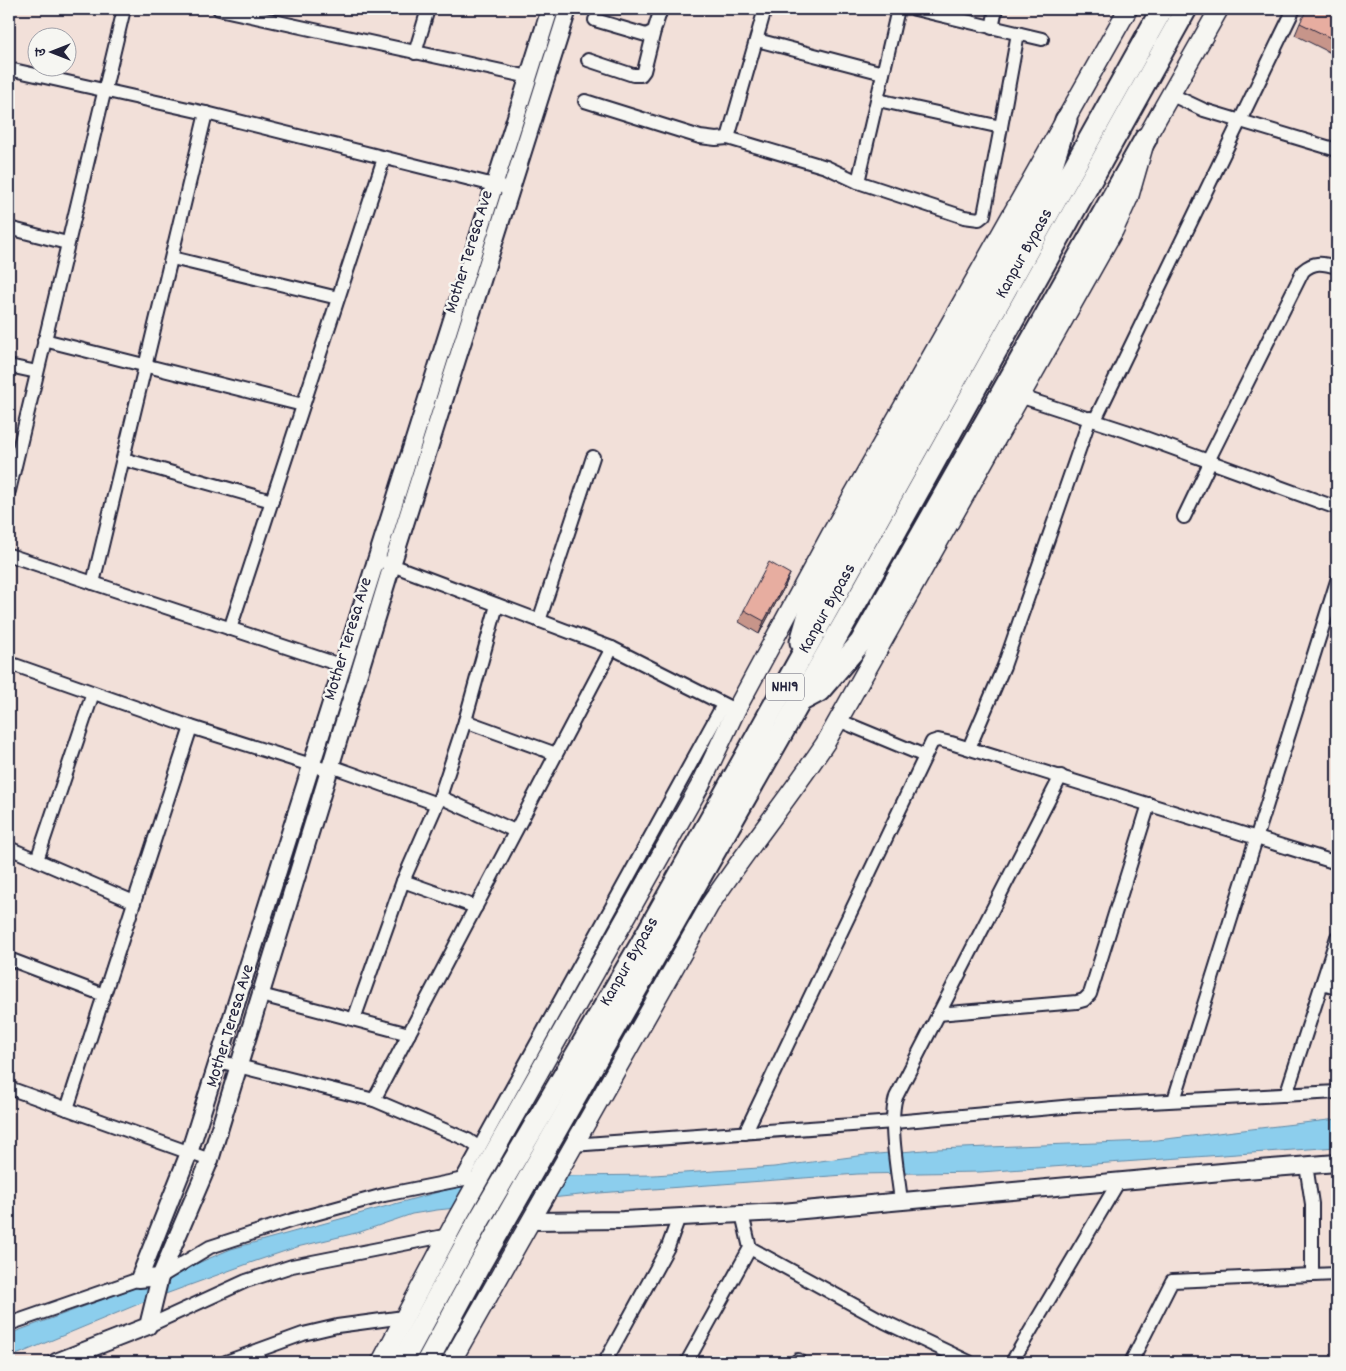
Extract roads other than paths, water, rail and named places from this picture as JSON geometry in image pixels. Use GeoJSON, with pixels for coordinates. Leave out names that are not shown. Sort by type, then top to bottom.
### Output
{"type":"FeatureCollection","features":[{"type":"Feature","properties":{"kind":"highway","name":"Kanpur Bypass"},"geometry":{"type":"LineString","coordinates":[[402,1362],[477,1224],[640,946],[1162,9]]}},
{"type":"Feature","properties":{"kind":"highway","name":"Kanpur Bypass"},"geometry":{"type":"LineString","coordinates":[[427,1362],[799,702],[1186,9]]}},
{"type":"Feature","properties":{"kind":"highway"},"geometry":{"type":"LineString","coordinates":[[792,674],[812,600],[1040,192],[1052,165],[1066,120]]}},
{"type":"Feature","properties":{"kind":"highway"},"geometry":{"type":"LineString","coordinates":[[799,702],[819,691],[861,642],[1146,138]]}},
{"type":"Feature","properties":{"kind":"main road"},"geometry":{"type":"LineString","coordinates":[[381,1362],[449,1235],[474,1179],[701,784],[729,707],[831,534],[1128,9]]}},
{"type":"Feature","properties":{"kind":"main road"},"geometry":{"type":"LineString","coordinates":[[451,1362],[709,906],[743,856],[802,780],[1022,396],[1114,230],[1129,197],[1146,138],[1219,9]]}},
{"type":"Feature","properties":{"kind":"street"},"geometry":{"type":"LineString","coordinates":[[9,491],[15,439],[37,372],[124,9]]}},
{"type":"Feature","properties":{"kind":"street"},"geometry":{"type":"LineString","coordinates":[[219,9],[234,10],[415,53],[529,77]]}},
{"type":"Feature","properties":{"kind":"street"},"geometry":{"type":"LineString","coordinates":[[415,53],[428,9]]}},
{"type":"Feature","properties":{"kind":"street"},"geometry":{"type":"LineString","coordinates":[[139,1279],[189,1153],[377,559],[502,187],[529,77],[550,9]]}},
{"type":"Feature","properties":{"kind":"street","name":"Mother Teresa Ave"},"geometry":{"type":"LineString","coordinates":[[150,1319],[160,1280],[210,1160],[240,1066],[392,565],[502,187],[568,9]]}},
{"type":"Feature","properties":{"kind":"street"},"geometry":{"type":"LineString","coordinates":[[588,60],[633,75],[641,75],[644,71],[661,9]]}},
{"type":"Feature","properties":{"kind":"street"},"geometry":{"type":"LineString","coordinates":[[728,138],[765,9]]}},
{"type":"Feature","properties":{"kind":"street"},"geometry":{"type":"LineString","coordinates":[[858,182],[898,9]]}},
{"type":"Feature","properties":{"kind":"street"},"geometry":{"type":"LineString","coordinates":[[915,9],[1042,39]]}},
{"type":"Feature","properties":{"kind":"street"},"geometry":{"type":"LineString","coordinates":[[992,28],[996,9]]}},
{"type":"Feature","properties":{"kind":"street"},"geometry":{"type":"LineString","coordinates":[[969,748],[1004,666],[1092,419],[1240,122],[1294,9]]}},
{"type":"Feature","properties":{"kind":"street"},"geometry":{"type":"LineString","coordinates":[[595,20],[646,35],[654,31]]}},
{"type":"Feature","properties":{"kind":"street"},"geometry":{"type":"LineString","coordinates":[[585,101],[700,137],[728,138],[826,167],[858,182],[964,217],[979,219],[984,215],[1018,34]]}},
{"type":"Feature","properties":{"kind":"street"},"geometry":{"type":"LineString","coordinates":[[757,40],[883,73]]}},
{"type":"Feature","properties":{"kind":"street"},"geometry":{"type":"LineString","coordinates":[[9,69],[105,92],[206,113],[502,187]]}},
{"type":"Feature","properties":{"kind":"street"},"geometry":{"type":"LineString","coordinates":[[1172,95],[1204,110],[1337,150]]}},
{"type":"Feature","properties":{"kind":"street"},"geometry":{"type":"LineString","coordinates":[[878,100],[1001,127]]}},
{"type":"Feature","properties":{"kind":"street"},"geometry":{"type":"LineString","coordinates":[[93,583],[206,113]]}},
{"type":"Feature","properties":{"kind":"street"},"geometry":{"type":"LineString","coordinates":[[230,629],[384,158]]}},
{"type":"Feature","properties":{"kind":"street"},"geometry":{"type":"LineString","coordinates":[[9,228],[67,243]]}},
{"type":"Feature","properties":{"kind":"street"},"geometry":{"type":"LineString","coordinates":[[172,258],[338,298]]}},
{"type":"Feature","properties":{"kind":"street"},"geometry":{"type":"LineString","coordinates":[[1184,517],[1208,467],[1208,461],[1303,271],[1310,264],[1321,263],[1337,267]]}},
{"type":"Feature","properties":{"kind":"street"},"geometry":{"type":"LineString","coordinates":[[44,340],[303,405]]}},
{"type":"Feature","properties":{"kind":"street"},"geometry":{"type":"LineString","coordinates":[[9,366],[37,372]]}},
{"type":"Feature","properties":{"kind":"street"},"geometry":{"type":"LineString","coordinates":[[1022,396],[1092,419],[1337,508]]}},
{"type":"Feature","properties":{"kind":"street"},"geometry":{"type":"LineString","coordinates":[[539,621],[593,457]]}},
{"type":"Feature","properties":{"kind":"street"},"geometry":{"type":"LineString","coordinates":[[123,459],[272,501]]}},
{"type":"Feature","properties":{"kind":"street"},"geometry":{"type":"LineString","coordinates":[[9,555],[343,666]]}},
{"type":"Feature","properties":{"kind":"street"},"geometry":{"type":"LineString","coordinates":[[9,1324],[139,1279],[160,1280],[210,1247],[293,1220],[384,1195],[474,1179],[478,1147],[729,707],[612,648],[377,559]]}},
{"type":"Feature","properties":{"kind":"street"},"geometry":{"type":"LineString","coordinates":[[1174,1100],[1337,581]]}},
{"type":"Feature","properties":{"kind":"street"},"geometry":{"type":"LineString","coordinates":[[354,1020],[403,882],[439,800],[465,721],[497,605]]}},
{"type":"Feature","properties":{"kind":"street"},"geometry":{"type":"LineString","coordinates":[[374,1100],[612,648]]}},
{"type":"Feature","properties":{"kind":"street"},"geometry":{"type":"LineString","coordinates":[[9,663],[191,727],[312,766],[330,768],[439,800],[516,831]]}},
{"type":"Feature","properties":{"kind":"street"},"geometry":{"type":"LineString","coordinates":[[37,860],[93,693]]}},
{"type":"Feature","properties":{"kind":"street"},"geometry":{"type":"LineString","coordinates":[[838,720],[925,756]]}},
{"type":"Feature","properties":{"kind":"street"},"geometry":{"type":"LineString","coordinates":[[465,721],[556,754]]}},
{"type":"Feature","properties":{"kind":"street"},"geometry":{"type":"LineString","coordinates":[[67,1109],[191,727]]}},
{"type":"Feature","properties":{"kind":"street"},"geometry":{"type":"LineString","coordinates":[[745,1134],[932,742],[938,740],[969,748],[1337,863]]}},
{"type":"Feature","properties":{"kind":"street"},"geometry":{"type":"LineString","coordinates":[[901,1201],[894,1122],[896,1097],[1061,776]]}},
{"type":"Feature","properties":{"kind":"street"},"geometry":{"type":"LineString","coordinates":[[938,1014],[1084,1000],[1090,994],[1149,804]]}},
{"type":"Feature","properties":{"kind":"street"},"geometry":{"type":"LineString","coordinates":[[9,848],[134,902]]}},
{"type":"Feature","properties":{"kind":"street"},"geometry":{"type":"LineString","coordinates":[[403,882],[476,906]]}},
{"type":"Feature","properties":{"kind":"street"},"geometry":{"type":"LineString","coordinates":[[1286,1095],[1337,937]]}},
{"type":"Feature","properties":{"kind":"street"},"geometry":{"type":"LineString","coordinates":[[9,959],[104,995]]}},
{"type":"Feature","properties":{"kind":"street"},"geometry":{"type":"LineString","coordinates":[[1322,984],[1337,988]]}},
{"type":"Feature","properties":{"kind":"street"},"geometry":{"type":"LineString","coordinates":[[261,995],[409,1034]]}},
{"type":"Feature","properties":{"kind":"street"},"geometry":{"type":"LineString","coordinates":[[218,1061],[374,1100],[468,1140],[478,1147]]}},
{"type":"Feature","properties":{"kind":"street"},"geometry":{"type":"LineString","coordinates":[[9,1088],[210,1160]]}},
{"type":"Feature","properties":{"kind":"street"},"geometry":{"type":"LineString","coordinates":[[572,1146],[1174,1100],[1337,1092]]}},
{"type":"Feature","properties":{"kind":"street"},"geometry":{"type":"LineString","coordinates":[[535,1216],[556,1222],[742,1214],[1337,1163]]}},
{"type":"Feature","properties":{"kind":"street"},"geometry":{"type":"LineString","coordinates":[[1306,1165],[1312,1204],[1312,1275]]}},
{"type":"Feature","properties":{"kind":"street"},"geometry":{"type":"LineString","coordinates":[[1012,1362],[1119,1182]]}},
{"type":"Feature","properties":{"kind":"street"},"geometry":{"type":"LineString","coordinates":[[688,1362],[750,1248],[742,1214]]}},
{"type":"Feature","properties":{"kind":"street"},"geometry":{"type":"LineString","coordinates":[[605,1362],[668,1248],[679,1217]]}},
{"type":"Feature","properties":{"kind":"street"},"geometry":{"type":"LineString","coordinates":[[56,1362],[150,1319],[246,1281],[292,1266],[449,1235]]}},
{"type":"Feature","properties":{"kind":"street"},"geometry":{"type":"LineString","coordinates":[[750,1248],[885,1322],[969,1362]]}},
{"type":"Feature","properties":{"kind":"street"},"geometry":{"type":"LineString","coordinates":[[1131,1362],[1172,1281],[1337,1274]]}},
{"type":"Feature","properties":{"kind":"street"},"geometry":{"type":"LineString","coordinates":[[232,1361],[303,1334],[337,1326],[404,1317]]}},
{"type":"Feature","properties":{"kind":"water"},"geometry":{"type":"Polygon","coordinates":[[[1337,1119],[1337,1147],[980,1172],[858,1174],[599,1193],[412,1214],[360,1232],[297,1247],[250,1263],[141,1303],[9,1358],[9,1334],[137,1287],[148,1287],[171,1279],[189,1267],[231,1249],[453,1188],[566,1176],[654,1175],[774,1167],[866,1155],[936,1149],[1149,1141],[1337,1119]]]}}]}
